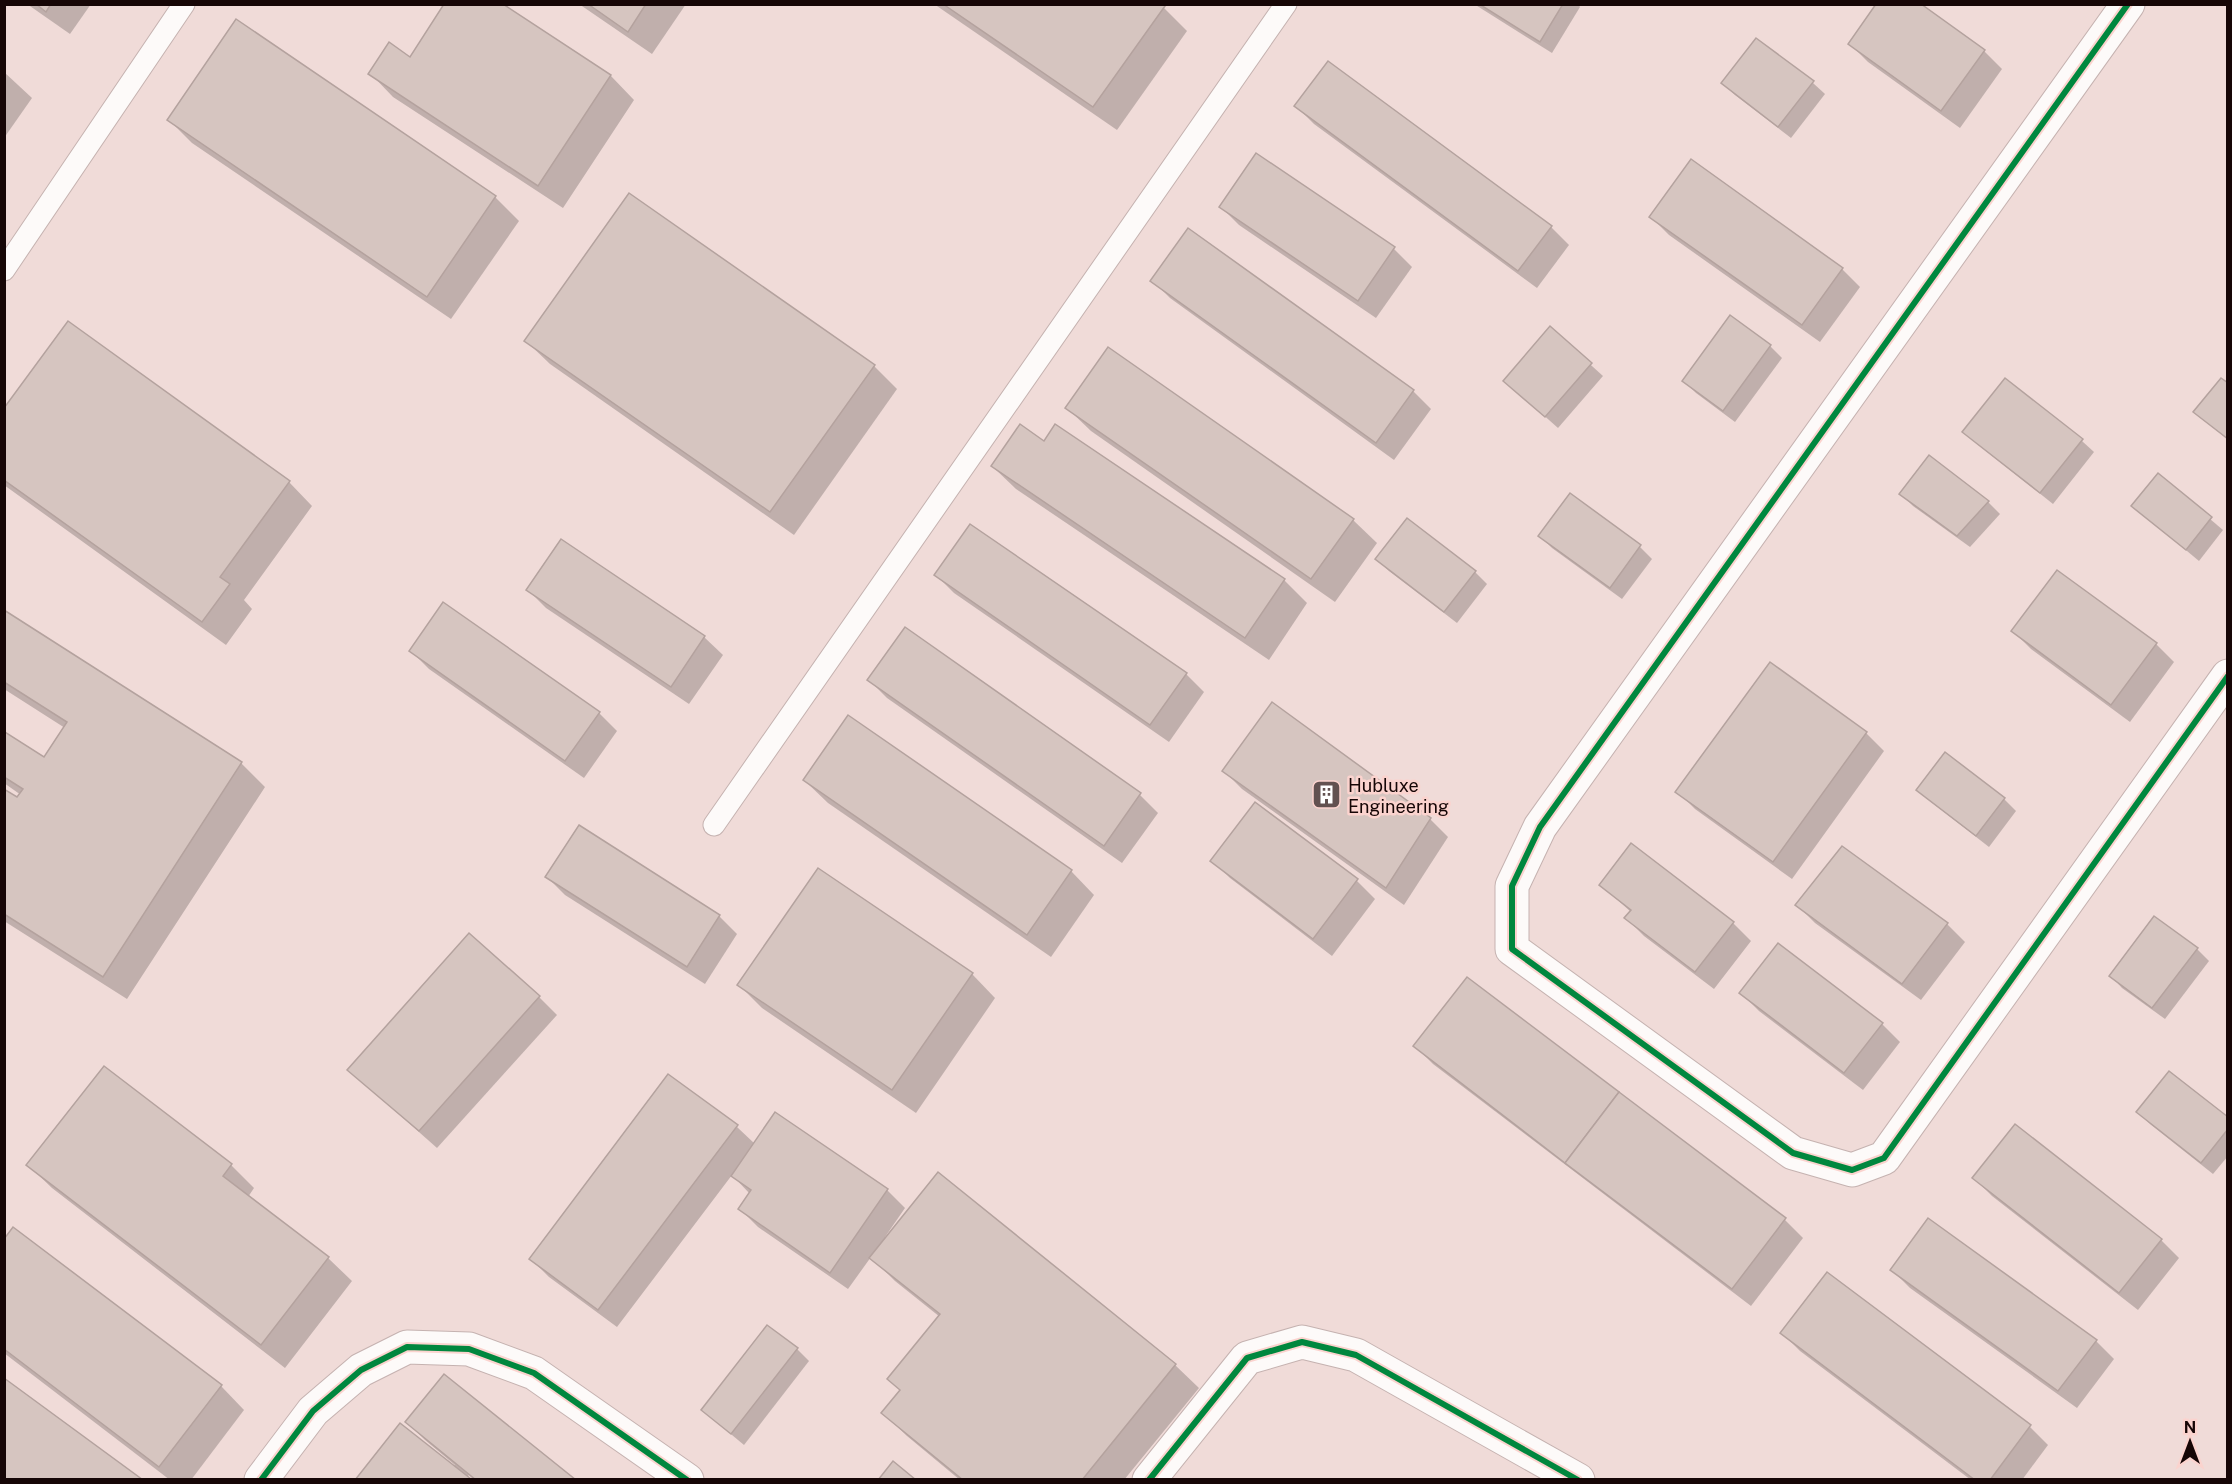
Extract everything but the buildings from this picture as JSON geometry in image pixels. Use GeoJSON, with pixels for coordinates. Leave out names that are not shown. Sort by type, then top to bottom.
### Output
{"type":"FeatureCollection","features":[{"type":"Feature","properties":{"kind":"street"},"geometry":{"type":"LineString","coordinates":[[2128,4],[1540,827],[1512,886],[1512,949],[1793,1153],[1852,1170],[1884,1158],[2228,676]]}},
{"type":"Feature","properties":{"kind":"street"},"geometry":{"type":"LineString","coordinates":[[1149,1479],[1247,1358],[1302,1341],[1356,1354],[1578,1479]]}},
{"type":"Feature","properties":{"kind":"street"},"geometry":{"type":"LineString","coordinates":[[261,1479],[313,1411],[361,1370],[407,1347],[469,1349],[534,1373],[687,1479]]}},
{"type":"Feature","properties":{"kind":"lane"},"geometry":{"type":"LineString","coordinates":[[4,270],[184,4]]}},
{"type":"Feature","properties":{"kind":"lane"},"geometry":{"type":"LineString","coordinates":[[714,825],[1286,4]]}},
{"type":"Feature","properties":{"kind":"cycle path"},"geometry":{"type":"LineString","coordinates":[[2128,4],[1540,827],[1512,886],[1512,949],[1793,1153],[1852,1170],[1884,1158],[2228,676]]}},
{"type":"Feature","properties":{"kind":"cycle path"},"geometry":{"type":"LineString","coordinates":[[1149,1480],[1247,1358],[1302,1342],[1356,1355],[1578,1480]]}},
{"type":"Feature","properties":{"kind":"cycle path"},"geometry":{"type":"LineString","coordinates":[[261,1480],[313,1411],[361,1370],[407,1347],[469,1349],[534,1373],[687,1480]]}},
{"type":"Feature","properties":{"kind":"place","name":"Hubluxe Engineering"},"geometry":{"type":"Point","coordinates":[1327,795]}}]}
